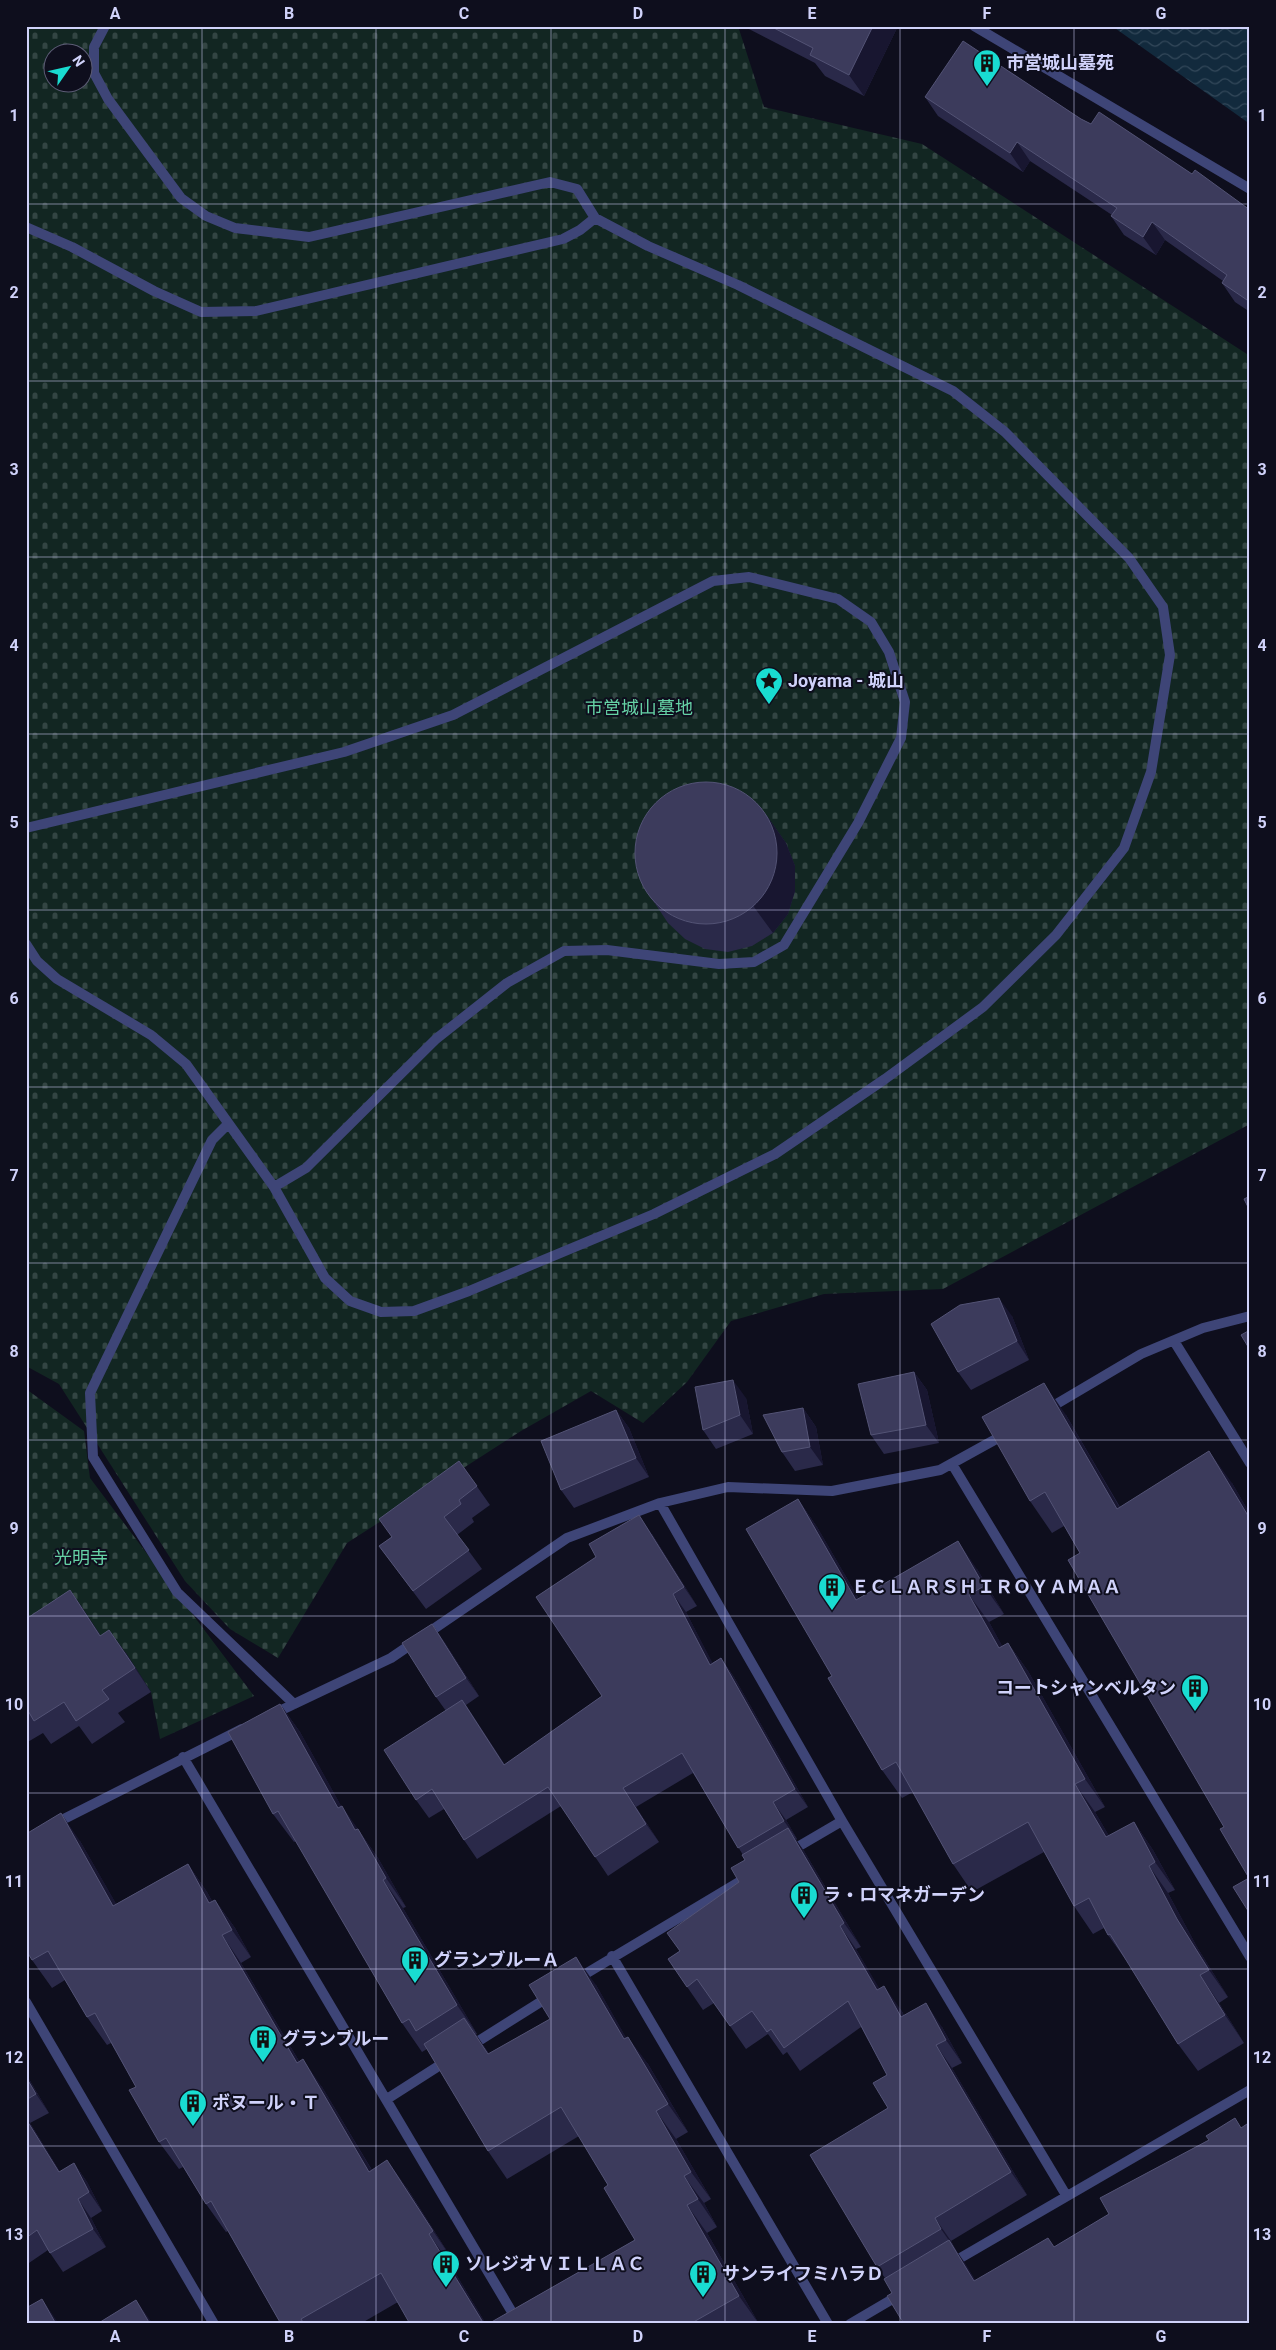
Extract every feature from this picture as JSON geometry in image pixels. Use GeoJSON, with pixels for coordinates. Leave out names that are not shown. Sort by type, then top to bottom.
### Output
{"type":"FeatureCollection","features":[{"type":"Feature","properties":{"kind":"street"},"geometry":{"type":"LineString","coordinates":[[26,944],[37,961],[57,979],[152,1035],[186,1064],[274,1187],[325,1278],[350,1301],[381,1312],[414,1311],[469,1291],[654,1214],[775,1154],[885,1079],[983,1007],[1056,935],[1124,848],[1151,772],[1170,655],[1163,607],[1129,558],[1005,432],[953,391],[738,285],[648,246],[595,218],[577,189],[550,182],[309,237],[236,228],[206,216],[181,198],[108,99],[94,73],[94,47],[105,26]]}},
{"type":"Feature","properties":{"kind":"street"},"geometry":{"type":"LineString","coordinates":[[974,26],[1250,189]]}},
{"type":"Feature","properties":{"kind":"street"},"geometry":{"type":"LineString","coordinates":[[26,227],[202,312],[256,311],[563,239],[580,230],[595,218]]}},
{"type":"Feature","properties":{"kind":"street"},"geometry":{"type":"LineString","coordinates":[[26,828],[344,752],[454,715],[713,581],[749,578],[838,599],[871,622],[889,652],[905,702],[901,738],[858,823],[805,914],[784,945],[754,962],[719,964],[607,950],[564,951],[507,983],[436,1039],[306,1168],[274,1187]]}},
{"type":"Feature","properties":{"kind":"street"},"geometry":{"type":"LineString","coordinates":[[228,1124],[212,1140],[90,1393],[93,1457],[177,1592],[294,1704]]}},
{"type":"Feature","properties":{"kind":"street"},"geometry":{"type":"LineString","coordinates":[[1038,1415],[1141,1354],[1203,1328],[1250,1316]]}},
{"type":"Feature","properties":{"kind":"street"},"geometry":{"type":"LineString","coordinates":[[1174,1341],[1250,1463]]}},
{"type":"Feature","properties":{"kind":"street"},"geometry":{"type":"LineString","coordinates":[[44,1830],[183,1757],[392,1658],[567,1538],[660,1503],[728,1487],[832,1491],[940,1470],[1020,1425]]}},
{"type":"Feature","properties":{"kind":"street"},"geometry":{"type":"LineString","coordinates":[[952,1464],[1250,1957]]}},
{"type":"Feature","properties":{"kind":"street"},"geometry":{"type":"LineString","coordinates":[[660,1503],[842,1821],[1066,2195]]}},
{"type":"Feature","properties":{"kind":"street"},"geometry":{"type":"LineString","coordinates":[[183,1757],[519,2324]]}},
{"type":"Feature","properties":{"kind":"street"},"geometry":{"type":"LineString","coordinates":[[783,1856],[842,1821]]}},
{"type":"Feature","properties":{"kind":"street"},"geometry":{"type":"LineString","coordinates":[[387,2099],[612,1956],[757,1871]]}},
{"type":"Feature","properties":{"kind":"street"},"geometry":{"type":"LineString","coordinates":[[612,1956],[828,2324]]}},
{"type":"Feature","properties":{"kind":"street"},"geometry":{"type":"LineString","coordinates":[[26,2002],[214,2324]]}},
{"type":"Feature","properties":{"kind":"street"},"geometry":{"type":"LineString","coordinates":[[942,2269],[1066,2195],[1250,2090]]}},
{"type":"Feature","properties":{"kind":"street"},"geometry":{"type":"LineString","coordinates":[[850,2324],[908,2289]]}},
{"type":"Feature","properties":{"kind":"green space","name":"市営城山墓地"},"geometry":{"type":"Polygon","coordinates":[[[26,26],[738,26],[764,107],[922,144],[1250,356],[1250,1124],[943,1289],[824,1294],[731,1321],[687,1382],[643,1423],[591,1391],[521,1431],[347,1543],[278,1658],[230,1629],[185,1581],[59,1384],[26,1366],[26,26]]]}},
{"type":"Feature","properties":{"kind":"green space","name":"光明寺"},"geometry":{"type":"Polygon","coordinates":[[[26,1389],[84,1431],[90,1478],[254,1696],[160,1739],[151,1692],[126,1653],[26,1653],[26,1389]]]}},
{"type":"Feature","properties":{"kind":"water"},"geometry":{"type":"Polygon","coordinates":[[[1112,26],[1250,26],[1250,124],[1112,26]]]}},
{"type":"Feature","properties":{"kind":"building"},"geometry":{"type":"Polygon","coordinates":[[[770,26],[873,26],[849,75],[810,55],[813,48],[770,26]]]}},
{"type":"Feature","properties":{"kind":"building"},"geometry":{"type":"Polygon","coordinates":[[[963,41],[1081,119],[1091,124],[1099,112],[1192,174],[1195,170],[1250,210],[1250,302],[1222,283],[1227,275],[1152,222],[1143,237],[1111,216],[1117,208],[1017,142],[1010,153],[925,97],[963,41]]]}},
{"type":"Feature","properties":{"kind":"building"},"geometry":{"type":"Polygon","coordinates":[[[706,782],[733,788],[745,794],[756,803],[765,814],[771,826],[777,853],[771,880],[765,892],[756,903],[745,912],[733,918],[706,924],[679,918],[667,912],[656,903],[647,892],[641,880],[635,853],[641,826],[647,814],[656,803],[667,794],[679,788],[706,782]]]}},
{"type":"Feature","properties":{"kind":"building"},"geometry":{"type":"Polygon","coordinates":[[[1250,1196],[1250,1211],[1244,1199],[1250,1196]]]}},
{"type":"Feature","properties":{"kind":"building"},"geometry":{"type":"Polygon","coordinates":[[[999,1298],[1017,1341],[958,1372],[931,1324],[960,1305],[999,1298]]]}},
{"type":"Feature","properties":{"kind":"building"},"geometry":{"type":"Polygon","coordinates":[[[1250,1330],[1250,1350],[1241,1335],[1250,1330]]]}},
{"type":"Feature","properties":{"kind":"building"},"geometry":{"type":"Polygon","coordinates":[[[914,1372],[926,1425],[871,1435],[858,1384],[914,1372]]]}},
{"type":"Feature","properties":{"kind":"building"},"geometry":{"type":"Polygon","coordinates":[[[733,1380],[740,1415],[703,1430],[695,1387],[733,1380]]]}},
{"type":"Feature","properties":{"kind":"building"},"geometry":{"type":"Polygon","coordinates":[[[1044,1383],[1117,1509],[1209,1451],[1250,1519],[1250,1914],[1233,1887],[1249,1878],[1220,1829],[1224,1827],[1068,1560],[1080,1553],[1045,1492],[1030,1501],[982,1417],[1044,1383]]]}},
{"type":"Feature","properties":{"kind":"building"},"geometry":{"type":"Polygon","coordinates":[[[803,1408],[810,1447],[782,1452],[763,1415],[803,1408]]]}},
{"type":"Feature","properties":{"kind":"building"},"geometry":{"type":"Polygon","coordinates":[[[616,1410],[636,1458],[561,1490],[541,1441],[616,1410]]]}},
{"type":"Feature","properties":{"kind":"building"},"geometry":{"type":"Polygon","coordinates":[[[459,1461],[477,1486],[459,1500],[461,1504],[444,1517],[469,1550],[413,1591],[379,1546],[392,1537],[379,1519],[459,1461]]]}},
{"type":"Feature","properties":{"kind":"building"},"geometry":{"type":"Polygon","coordinates":[[[798,1499],[856,1600],[958,1541],[984,1586],[969,1595],[999,1648],[1008,1643],[1085,1779],[1075,1784],[1106,1837],[1134,1822],[1155,1862],[1149,1866],[1177,1919],[1209,1970],[1200,1975],[1225,2015],[1178,2044],[1110,1934],[1108,1935],[1089,1898],[1074,1906],[1028,1822],[953,1864],[896,1762],[882,1770],[828,1678],[832,1676],[746,1529],[798,1499]]]}},
{"type":"Feature","properties":{"kind":"building"},"geometry":{"type":"Polygon","coordinates":[[[639,1515],[684,1587],[673,1594],[710,1665],[721,1658],[795,1789],[773,1802],[784,1821],[738,1848],[682,1753],[623,1788],[646,1824],[595,1857],[548,1787],[464,1840],[432,1789],[416,1800],[384,1750],[462,1700],[504,1765],[602,1696],[536,1597],[596,1557],[589,1544],[639,1515]]]}},
{"type":"Feature","properties":{"kind":"building","name":"光明寺"},"geometry":{"type":"Polygon","coordinates":[[[70,1590],[100,1636],[109,1630],[135,1668],[102,1690],[109,1699],[76,1721],[64,1702],[34,1721],[26,1710],[26,1619],[70,1590]]]}},
{"type":"Feature","properties":{"kind":"building"},"geometry":{"type":"Polygon","coordinates":[[[432,1624],[466,1678],[436,1697],[402,1643],[432,1624]]]}},
{"type":"Feature","properties":{"kind":"building"},"geometry":{"type":"Polygon","coordinates":[[[280,1704],[338,1808],[342,1806],[355,1830],[358,1829],[386,1878],[383,1880],[457,2005],[416,2031],[409,2019],[402,2023],[278,1811],[273,1814],[228,1732],[280,1704]]]}},
{"type":"Feature","properties":{"kind":"building"},"geometry":{"type":"Polygon","coordinates":[[[61,1813],[113,1906],[188,1864],[209,1903],[215,1900],[232,1930],[222,1935],[297,2063],[303,2059],[369,2172],[387,2160],[433,2231],[429,2234],[484,2324],[410,2324],[381,2273],[301,2319],[304,2324],[281,2324],[211,2201],[206,2204],[166,2138],[159,2142],[129,2090],[136,2087],[95,2013],[87,2017],[48,1951],[32,1960],[26,1950],[26,1913],[28,1912],[26,1908],[26,1834],[61,1813]]]}},
{"type":"Feature","properties":{"kind":"building"},"geometry":{"type":"Polygon","coordinates":[[[788,1828],[844,1923],[840,1926],[877,1990],[884,1986],[901,2017],[926,2003],[946,2040],[936,2045],[1011,2172],[935,2218],[941,2229],[877,2267],[810,2155],[888,2108],[873,2083],[887,2075],[848,2001],[784,2048],[771,2029],[767,2032],[752,2011],[730,2026],[697,1979],[687,1987],[668,1959],[680,1951],[667,1933],[739,1882],[731,1868],[745,1860],[742,1855],[788,1828]]]}},
{"type":"Feature","properties":{"kind":"building"},"geometry":{"type":"Polygon","coordinates":[[[576,1957],[624,2039],[628,2037],[668,2104],[656,2111],[691,2172],[684,2176],[698,2199],[687,2205],[739,2296],[690,2324],[488,2324],[635,2240],[604,2188],[608,2185],[561,2107],[488,2151],[424,2044],[464,2018],[488,2054],[550,2019],[529,1985],[576,1957]]]}},
{"type":"Feature","properties":{"kind":"building"},"geometry":{"type":"Polygon","coordinates":[[[26,2077],[36,2094],[26,2100],[26,2077]]]}},
{"type":"Feature","properties":{"kind":"building"},"geometry":{"type":"Polygon","coordinates":[[[1235,2118],[1241,2128],[1250,2122],[1250,2324],[904,2324],[887,2296],[892,2293],[884,2279],[949,2240],[974,2281],[1048,2238],[1054,2247],[1109,2214],[1100,2198],[1209,2140],[1206,2136],[1235,2118]]]}},
{"type":"Feature","properties":{"kind":"building"},"geometry":{"type":"Polygon","coordinates":[[[26,2119],[59,2172],[74,2163],[89,2192],[78,2199],[93,2229],[50,2253],[37,2230],[26,2238],[26,2119]]]}},
{"type":"Feature","properties":{"kind":"building"},"geometry":{"type":"Polygon","coordinates":[[[42,2299],[56,2324],[26,2324],[26,2308],[42,2299]]]}},
{"type":"Feature","properties":{"kind":"building"},"geometry":{"type":"Polygon","coordinates":[[[136,2300],[150,2324],[97,2324],[136,2300]]]}},
{"type":"Feature","properties":{"kind":"place","name":"市営城山墓苑"},"geometry":{"type":"Point","coordinates":[987,87]}},
{"type":"Feature","properties":{"kind":"place","name":"Joyama - 城山"},"geometry":{"type":"Point","coordinates":[769,705]}},
{"type":"Feature","properties":{"kind":"place","name":"ＥＣＬＡＲＳＨＩＲＯＹＡＭＡＡ"},"geometry":{"type":"Point","coordinates":[832,1611]}},
{"type":"Feature","properties":{"kind":"place","name":"コートシャンベルタン"},"geometry":{"type":"Point","coordinates":[1195,1712]}},
{"type":"Feature","properties":{"kind":"place","name":"ラ・ロマネガーデン"},"geometry":{"type":"Point","coordinates":[804,1919]}},
{"type":"Feature","properties":{"kind":"place","name":"グランブルーＡ"},"geometry":{"type":"Point","coordinates":[415,1984]}},
{"type":"Feature","properties":{"kind":"place","name":"グランブルー"},"geometry":{"type":"Point","coordinates":[263,2063]}},
{"type":"Feature","properties":{"kind":"place","name":"ボヌール・Ｔ"},"geometry":{"type":"Point","coordinates":[193,2127]}},
{"type":"Feature","properties":{"kind":"place","name":"ソレジオＶＩＬＬＡＣ"},"geometry":{"type":"Point","coordinates":[446,2288]}},
{"type":"Feature","properties":{"kind":"place","name":"サンライフミハラＤ"},"geometry":{"type":"Point","coordinates":[703,2298]}}]}
